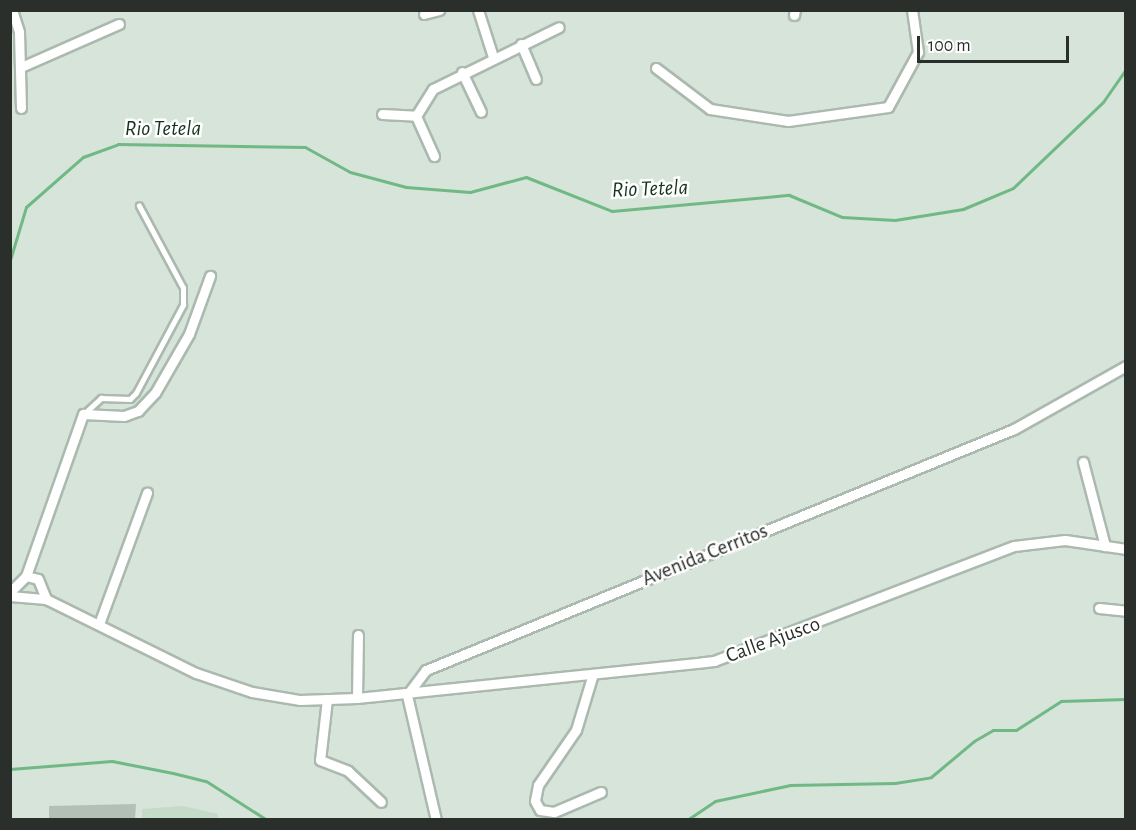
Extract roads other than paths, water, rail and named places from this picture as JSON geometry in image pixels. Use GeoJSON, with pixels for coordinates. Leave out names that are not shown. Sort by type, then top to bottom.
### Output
{"type":"FeatureCollection","features":[{"type":"Feature","properties":{"kind":"street"},"geometry":{"type":"LineString","coordinates":[[12,10],[21,67],[21,108]]}},
{"type":"Feature","properties":{"kind":"street"},"geometry":{"type":"LineString","coordinates":[[424,14],[439,10]]}},
{"type":"Feature","properties":{"kind":"street"},"geometry":{"type":"LineString","coordinates":[[478,10],[492,57]]}},
{"type":"Feature","properties":{"kind":"street"},"geometry":{"type":"LineString","coordinates":[[656,68],[710,109],[788,121],[888,107],[918,52],[912,10]]}},
{"type":"Feature","properties":{"kind":"street"},"geometry":{"type":"LineString","coordinates":[[21,67],[119,24]]}},
{"type":"Feature","properties":{"kind":"street"},"geometry":{"type":"LineString","coordinates":[[416,116],[433,89],[492,57],[559,27]]}},
{"type":"Feature","properties":{"kind":"street"},"geometry":{"type":"LineString","coordinates":[[521,44],[536,79]]}},
{"type":"Feature","properties":{"kind":"street"},"geometry":{"type":"LineString","coordinates":[[462,72],[481,112]]}},
{"type":"Feature","properties":{"kind":"street"},"geometry":{"type":"LineString","coordinates":[[382,114],[416,116]]}},
{"type":"Feature","properties":{"kind":"street"},"geometry":{"type":"LineString","coordinates":[[416,116],[434,156]]}},
{"type":"Feature","properties":{"kind":"street"},"geometry":{"type":"LineString","coordinates":[[10,594],[26,576],[83,414],[123,416],[138,411],[155,393],[189,334],[210,276]]}},
{"type":"Feature","properties":{"kind":"street","name":"Avenida Cerritos"},"geometry":{"type":"LineString","coordinates":[[407,695],[426,670],[1014,429],[1125,366]]}},
{"type":"Feature","properties":{"kind":"street"},"geometry":{"type":"LineString","coordinates":[[1083,462],[1104,546]]}},
{"type":"Feature","properties":{"kind":"street"},"geometry":{"type":"LineString","coordinates":[[99,624],[147,493]]}},
{"type":"Feature","properties":{"kind":"street","name":"Calle Ajusco"},"geometry":{"type":"LineString","coordinates":[[46,599],[196,673],[252,692],[327,699],[357,698],[592,677],[741,654],[1032,542],[1125,549]]}},
{"type":"Feature","properties":{"kind":"street"},"geometry":{"type":"LineString","coordinates":[[10,594],[46,599],[38,579],[26,576]]}},
{"type":"Feature","properties":{"kind":"street"},"geometry":{"type":"LineString","coordinates":[[1099,608],[1125,611]]}},
{"type":"Feature","properties":{"kind":"street"},"geometry":{"type":"LineString","coordinates":[[357,698],[358,635]]}},
{"type":"Feature","properties":{"kind":"street"},"geometry":{"type":"LineString","coordinates":[[592,677],[576,730],[538,785],[535,801],[540,810],[554,812],[601,792]]}},
{"type":"Feature","properties":{"kind":"street"},"geometry":{"type":"LineString","coordinates":[[407,695],[436,819]]}},
{"type":"Feature","properties":{"kind":"street"},"geometry":{"type":"LineString","coordinates":[[327,699],[320,760],[348,771],[381,802]]}},
{"type":"Feature","properties":{"kind":"lane"},"geometry":{"type":"LineString","coordinates":[[83,414],[101,398],[130,399],[136,393],[183,305],[183,288],[139,206]]}},
{"type":"Feature","properties":{"kind":"waterway","name":"Rio Tetela"},"geometry":{"type":"LineString","coordinates":[[10,260],[26,207],[83,157],[118,144],[305,147],[350,172],[406,187],[470,192],[526,177],[612,211],[789,195],[842,217],[895,220],[963,209],[1013,188],[1103,102],[1126,69]]}},
{"type":"Feature","properties":{"kind":"waterway"},"geometry":{"type":"LineString","coordinates":[[687,820],[715,801],[790,785],[895,783],[931,777],[974,741],[993,730],[1016,730],[1061,701],[1126,699]]}},
{"type":"Feature","properties":{"kind":"waterway"},"geometry":{"type":"LineString","coordinates":[[10,769],[112,761],[173,773],[206,781],[267,820]]}}]}
